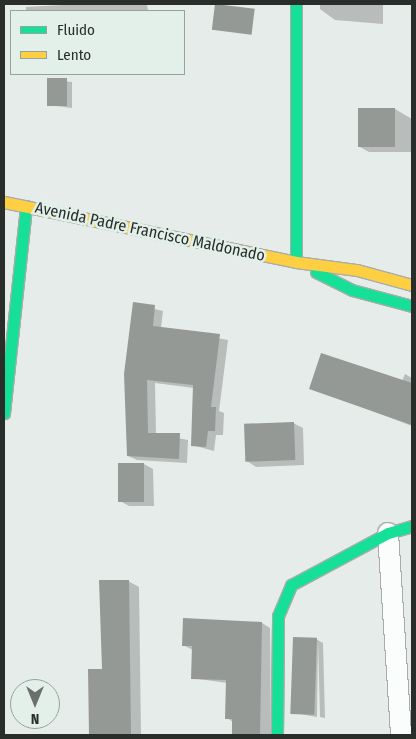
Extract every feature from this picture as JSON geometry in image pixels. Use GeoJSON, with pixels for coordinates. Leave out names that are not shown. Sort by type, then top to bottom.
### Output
{"type":"FeatureCollection","features":[{"type":"Feature","properties":{"kind":"street"},"geometry":{"type":"LineString","coordinates":[[296,4],[296,262]]}},
{"type":"Feature","properties":{"kind":"street","name":"Avenida Padre Francisco Maldonado"},"geometry":{"type":"LineString","coordinates":[[4,202],[296,262],[358,270],[412,285]]}},
{"type":"Feature","properties":{"kind":"street"},"geometry":{"type":"LineString","coordinates":[[4,413],[26,206]]}},
{"type":"Feature","properties":{"kind":"street","name":"Avenida Padre Francisco Maldonado"},"geometry":{"type":"LineString","coordinates":[[296,262],[352,290],[412,306]]}},
{"type":"Feature","properties":{"kind":"street"},"geometry":{"type":"LineString","coordinates":[[277,735],[278,616],[291,585],[388,533],[412,526]]}},
{"type":"Feature","properties":{"kind":"street"},"geometry":{"type":"LineString","coordinates":[[388,533],[401,735]]}},
{"type":"Feature","properties":{"kind":"building"},"geometry":{"type":"Polygon","coordinates":[[[215,4],[255,9],[252,35],[212,30],[215,4]]]}},
{"type":"Feature","properties":{"kind":"building"},"geometry":{"type":"Polygon","coordinates":[[[47,78],[67,78],[67,106],[47,106],[47,78]]]}},
{"type":"Feature","properties":{"kind":"building"},"geometry":{"type":"Polygon","coordinates":[[[358,108],[395,108],[395,147],[358,147],[358,108]]]}},
{"type":"Feature","properties":{"kind":"building"},"geometry":{"type":"Polygon","coordinates":[[[133,302],[155,305],[153,326],[220,334],[211,407],[216,407],[215,431],[208,431],[206,447],[191,446],[193,385],[147,380],[148,433],[180,433],[179,459],[127,456],[124,374],[133,302]]]}},
{"type":"Feature","properties":{"kind":"building"},"geometry":{"type":"Polygon","coordinates":[[[321,353],[412,383],[412,425],[309,389],[321,353]]]}},
{"type":"Feature","properties":{"kind":"building"},"geometry":{"type":"Polygon","coordinates":[[[294,422],[295,460],[245,462],[244,424],[294,422]]]}},
{"type":"Feature","properties":{"kind":"building"},"geometry":{"type":"Polygon","coordinates":[[[118,463],[144,463],[144,502],[118,502],[118,463]]]}},
{"type":"Feature","properties":{"kind":"building"},"geometry":{"type":"Polygon","coordinates":[[[99,580],[129,580],[131,735],[89,735],[88,669],[102,669],[99,580]]]}},
{"type":"Feature","properties":{"kind":"building"},"geometry":{"type":"Polygon","coordinates":[[[183,618],[262,622],[260,735],[232,735],[232,719],[225,719],[226,680],[191,679],[192,646],[182,646],[183,618]]]}},
{"type":"Feature","properties":{"kind":"building"},"geometry":{"type":"Polygon","coordinates":[[[293,637],[317,638],[314,715],[290,714],[293,637]]]}},
{"type":"Feature","properties":{"kind":"traffic: fast"},"geometry":{"type":"LineString","coordinates":[[296,4],[296,262]]}},
{"type":"Feature","properties":{"kind":"traffic: fast"},"geometry":{"type":"LineString","coordinates":[[4,413],[26,206]]}},
{"type":"Feature","properties":{"kind":"traffic: fast"},"geometry":{"type":"LineString","coordinates":[[316,272],[352,290],[412,306]]}},
{"type":"Feature","properties":{"kind":"traffic: fast"},"geometry":{"type":"LineString","coordinates":[[277,735],[278,616],[291,585],[388,533],[412,526]]}},
{"type":"Feature","properties":{"kind":"traffic: slow"},"geometry":{"type":"LineString","coordinates":[[4,202],[296,262],[357,270],[412,285]]}}]}
